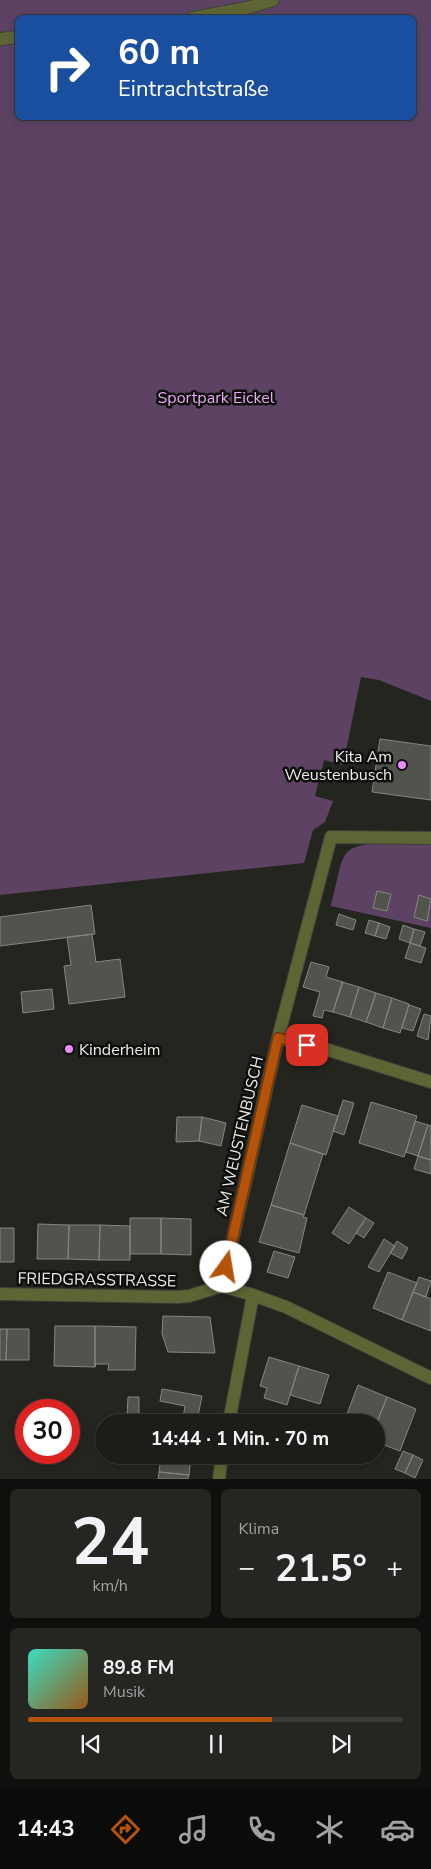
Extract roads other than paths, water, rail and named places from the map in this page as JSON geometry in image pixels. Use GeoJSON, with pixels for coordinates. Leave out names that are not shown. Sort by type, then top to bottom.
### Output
{"type":"FeatureCollection","features":[{"type":"Feature","properties":{"kind":"street"},"geometry":{"type":"LineString","coordinates":[[209,15],[247,8],[273,0]]}},
{"type":"Feature","properties":{"kind":"street"},"geometry":{"type":"LineString","coordinates":[[0,39],[15,37]]}},
{"type":"Feature","properties":{"kind":"street","name":"AM WEUSTENBUSCH"},"geometry":{"type":"LineString","coordinates":[[222,1286],[278,1038],[331,837],[431,838]]}},
{"type":"Feature","properties":{"kind":"street"},"geometry":{"type":"LineString","coordinates":[[278,1038],[322,1048],[431,1082]]}},
{"type":"Feature","properties":{"kind":"street"},"geometry":{"type":"LineString","coordinates":[[222,1286],[253,1294],[286,1306],[431,1378]]}},
{"type":"Feature","properties":{"kind":"street","name":"FRIEDGRASSTRASSE"},"geometry":{"type":"LineString","coordinates":[[0,1294],[176,1297],[189,1296],[222,1286]]}},
{"type":"Feature","properties":{"kind":"street"},"geometry":{"type":"LineString","coordinates":[[230,1414],[253,1294]]}},
{"type":"Feature","properties":{"kind":"street"},"geometry":{"type":"LineString","coordinates":[[219,1479],[221,1464]]}},
{"type":"Feature","properties":{"kind":"place","name":"Kita Am Weustenbusch"},"geometry":{"type":"Point","coordinates":[402,765]}},
{"type":"Feature","properties":{"kind":"place","name":"Kinderheim"},"geometry":{"type":"Point","coordinates":[69,1049]}},
{"type":"Feature","properties":{"kind":"park label","name":"Sportpark Eickel"},"geometry":{"type":"Point","coordinates":[216,397]}}]}
